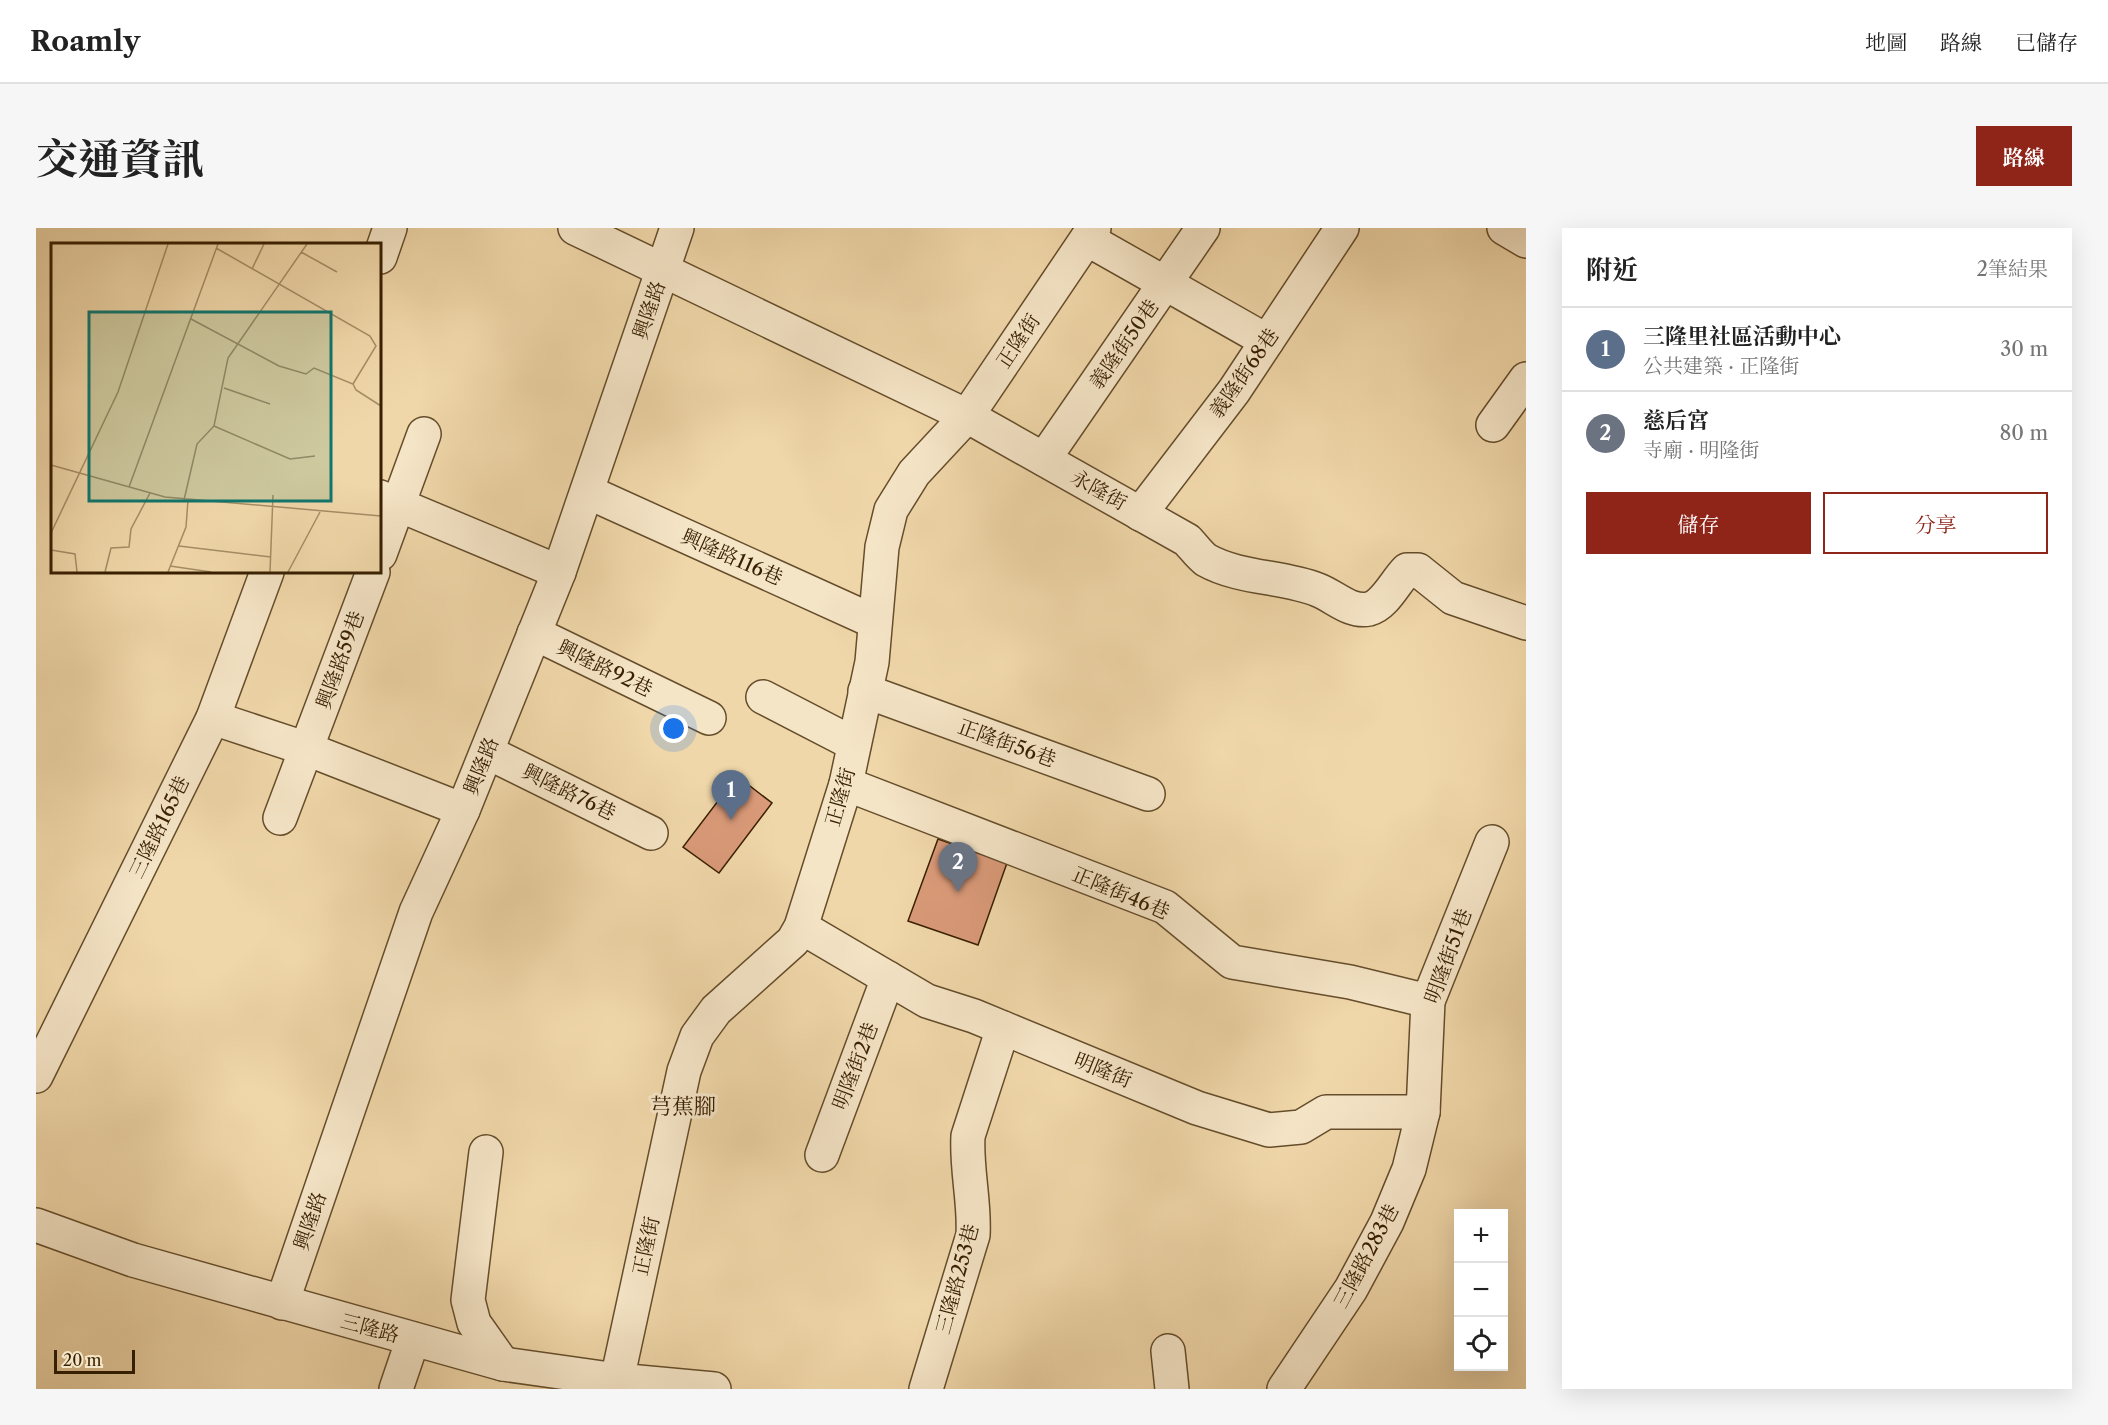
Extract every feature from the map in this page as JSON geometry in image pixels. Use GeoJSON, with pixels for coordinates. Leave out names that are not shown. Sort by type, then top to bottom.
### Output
{"type":"FeatureCollection","features":[{"type":"Feature","properties":{"kind":"street"},"geometry":{"type":"LineString","coordinates":[[381,254],[390,228]]}},
{"type":"Feature","properties":{"kind":"street","name":"永隆街"},"geometry":{"type":"LineString","coordinates":[[574,228],[967,416],[1187,540],[1205,559],[1226,567],[1318,590],[1354,609],[1368,610],[1379,605],[1397,579],[1407,570],[1418,570],[1453,598],[1526,623]]}},
{"type":"Feature","properties":{"kind":"street","name":"興隆路"},"geometry":{"type":"LineString","coordinates":[[282,1303],[416,912],[463,810],[559,572],[677,228]]}},
{"type":"Feature","properties":{"kind":"street","name":"義隆街50巷"},"geometry":{"type":"LineString","coordinates":[[1044,459],[1203,228]]}},
{"type":"Feature","properties":{"kind":"street","name":"義隆街68巷"},"geometry":{"type":"LineString","coordinates":[[1140,513],[1234,391],[1342,228]]}},
{"type":"Feature","properties":{"kind":"street"},"geometry":{"type":"LineString","coordinates":[[1504,228],[1526,241]]}},
{"type":"Feature","properties":{"kind":"street"},"geometry":{"type":"LineString","coordinates":[[1091,233],[1165,283],[1267,341]]}},
{"type":"Feature","properties":{"kind":"street","name":"正隆街"},"geometry":{"type":"LineString","coordinates":[[635,1384],[684,1071],[697,1036],[716,1010],[793,941],[801,927],[846,784],[866,692],[872,662],[882,547],[891,510],[914,473],[967,416],[1091,233]]}},
{"type":"Feature","properties":{"kind":"street"},"geometry":{"type":"LineString","coordinates":[[1493,425],[1526,379]]}},
{"type":"Feature","properties":{"kind":"street"},"geometry":{"type":"LineString","coordinates":[[381,548],[389,501],[424,434]]}},
{"type":"Feature","properties":{"kind":"street","name":"興隆路116巷"},"geometry":{"type":"LineString","coordinates":[[588,492],[876,622]]}},
{"type":"Feature","properties":{"kind":"street"},"geometry":{"type":"LineString","coordinates":[[389,501],[559,572]]}},
{"type":"Feature","properties":{"kind":"street","name":"三隆路165巷"},"geometry":{"type":"LineString","coordinates":[[36,1076],[213,718],[267,573]]}},
{"type":"Feature","properties":{"kind":"street","name":"興隆路59巷"},"geometry":{"type":"LineString","coordinates":[[280,818],[373,573]]}},
{"type":"Feature","properties":{"kind":"street","name":"興隆路92巷"},"geometry":{"type":"LineString","coordinates":[[534,633],[709,718]]}},
{"type":"Feature","properties":{"kind":"street","name":"正隆街56巷"},"geometry":{"type":"LineString","coordinates":[[866,692],[1148,794]]}},
{"type":"Feature","properties":{"kind":"street"},"geometry":{"type":"LineString","coordinates":[[763,697],[854,744]]}},
{"type":"Feature","properties":{"kind":"street"},"geometry":{"type":"LineString","coordinates":[[213,718],[307,749],[463,810]]}},
{"type":"Feature","properties":{"kind":"street","name":"興隆路76巷"},"geometry":{"type":"LineString","coordinates":[[487,752],[651,832]]}},
{"type":"Feature","properties":{"kind":"street","name":"正隆街46巷"},"geometry":{"type":"LineString","coordinates":[[846,784],[1165,907],[1232,962],[1350,982],[1428,1000]]}},
{"type":"Feature","properties":{"kind":"street","name":"明隆街51巷"},"geometry":{"type":"LineString","coordinates":[[1423,1112],[1428,1000],[1492,842]]}},
{"type":"Feature","properties":{"kind":"street","name":"明隆街"},"geometry":{"type":"LineString","coordinates":[[801,927],[927,1001],[1003,1028],[1197,1108],[1269,1130],[1301,1127],[1326,1112],[1423,1112]]}},
{"type":"Feature","properties":{"kind":"street","name":"明隆街2巷"},"geometry":{"type":"LineString","coordinates":[[822,1155],[888,978]]}},
{"type":"Feature","properties":{"kind":"street","name":"三隆路253巷"},"geometry":{"type":"LineString","coordinates":[[926,1389],[973,1235],[974,1214],[967,1155],[968,1136],[1003,1028]]}},
{"type":"Feature","properties":{"kind":"street","name":"三隆路283巷"},"geometry":{"type":"LineString","coordinates":[[1284,1389],[1351,1289],[1387,1222],[1409,1170],[1423,1112]]}},
{"type":"Feature","properties":{"kind":"street"},"geometry":{"type":"LineString","coordinates":[[486,1152],[468,1300],[474,1323],[502,1364]]}},
{"type":"Feature","properties":{"kind":"street","name":"三隆路"},"geometry":{"type":"LineString","coordinates":[[36,1225],[132,1260],[502,1364],[635,1384],[714,1389]]}},
{"type":"Feature","properties":{"kind":"street"},"geometry":{"type":"LineString","coordinates":[[396,1389],[413,1339]]}},
{"type":"Feature","properties":{"kind":"street"},"geometry":{"type":"LineString","coordinates":[[1168,1351],[1172,1389]]}},
{"type":"Feature","properties":{"kind":"building"},"geometry":{"type":"Polygon","coordinates":[[[737,776],[772,803],[719,873],[683,847],[737,776]]]}},
{"type":"Feature","properties":{"kind":"building"},"geometry":{"type":"Polygon","coordinates":[[[938,839],[1007,863],[978,945],[908,921],[938,839]]]}},
{"type":"Feature","properties":{"kind":"place","name":"三隆里社區活動中心"},"geometry":{"type":"Point","coordinates":[731,820]}},
{"type":"Feature","properties":{"kind":"place","name":"慈后宮"},"geometry":{"type":"Point","coordinates":[958,892]}},
{"type":"Feature","properties":{"kind":"district","name":"芎蕉腳"},"geometry":{"type":"Point","coordinates":[683,1106]}}]}
